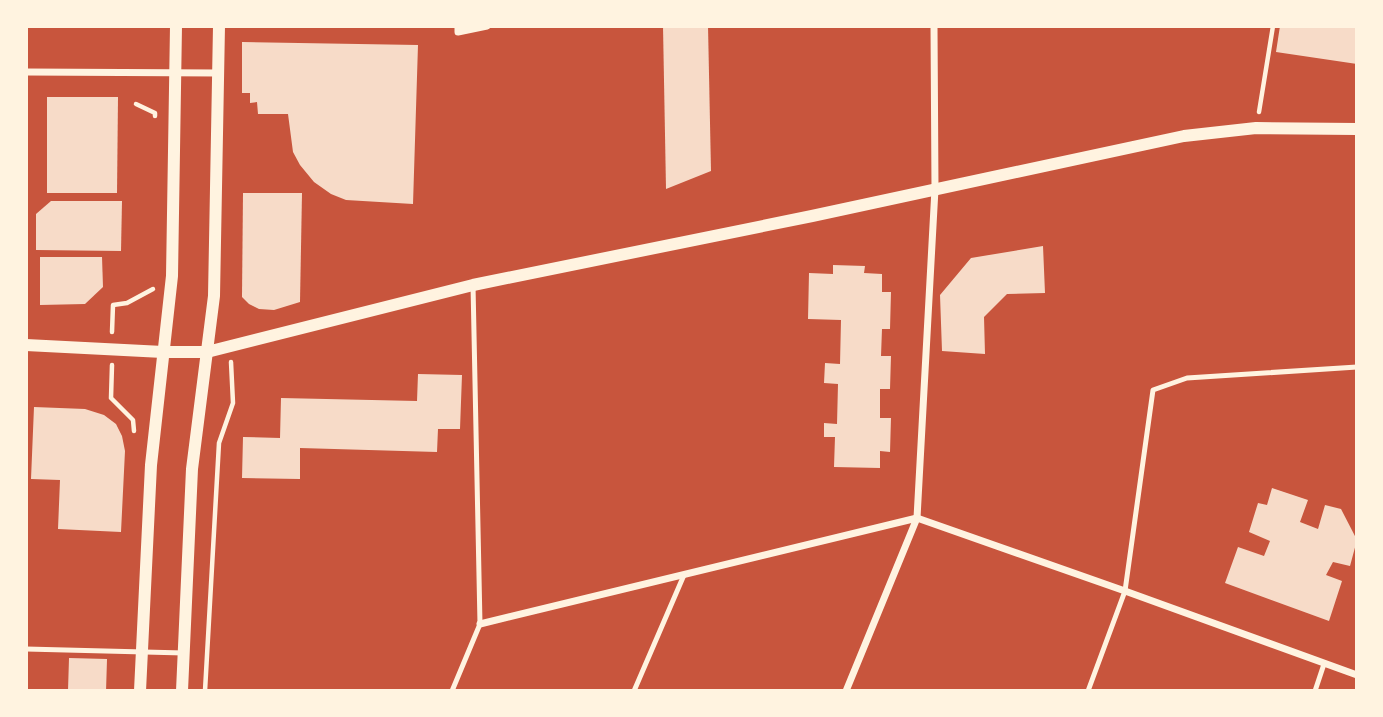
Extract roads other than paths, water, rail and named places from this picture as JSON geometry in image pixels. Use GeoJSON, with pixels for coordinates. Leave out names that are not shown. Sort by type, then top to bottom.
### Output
{"type":"FeatureCollection","features":[{"type":"Feature","properties":{"kind":"street"},"geometry":{"type":"LineString","coordinates":[[140,691],[151,465],[171,293],[176,26]]}},
{"type":"Feature","properties":{"kind":"street"},"geometry":{"type":"LineString","coordinates":[[182,691],[192,469],[214,296],[219,26]]}},
{"type":"Feature","properties":{"kind":"street"},"geometry":{"type":"LineString","coordinates":[[458,26],[458,32],[487,26]]}},
{"type":"Feature","properties":{"kind":"street"},"geometry":{"type":"LineString","coordinates":[[846,691],[917,518],[935,189],[934,26]]}},
{"type":"Feature","properties":{"kind":"street"},"geometry":{"type":"LineString","coordinates":[[26,72],[218,74]]}},
{"type":"Feature","properties":{"kind":"street"},"geometry":{"type":"LineString","coordinates":[[26,345],[207,352],[473,285],[1184,136],[1256,128],[1357,129]]}},
{"type":"Feature","properties":{"kind":"street"},"geometry":{"type":"LineString","coordinates":[[480,624],[917,518],[1357,675]]}},
{"type":"Feature","properties":{"kind":"lane"},"geometry":{"type":"LineString","coordinates":[[452,691],[480,624],[473,285]]}},
{"type":"Feature","properties":{"kind":"lane"},"geometry":{"type":"LineString","coordinates":[[1088,691],[1125,591],[1153,390],[1187,378],[1357,367]]}},
{"type":"Feature","properties":{"kind":"lane"},"geometry":{"type":"LineString","coordinates":[[634,691],[684,575]]}},
{"type":"Feature","properties":{"kind":"lane"},"geometry":{"type":"LineString","coordinates":[[26,649],[184,653]]}},
{"type":"Feature","properties":{"kind":"lane"},"geometry":{"type":"LineString","coordinates":[[1315,691],[1324,664]]}}]}
